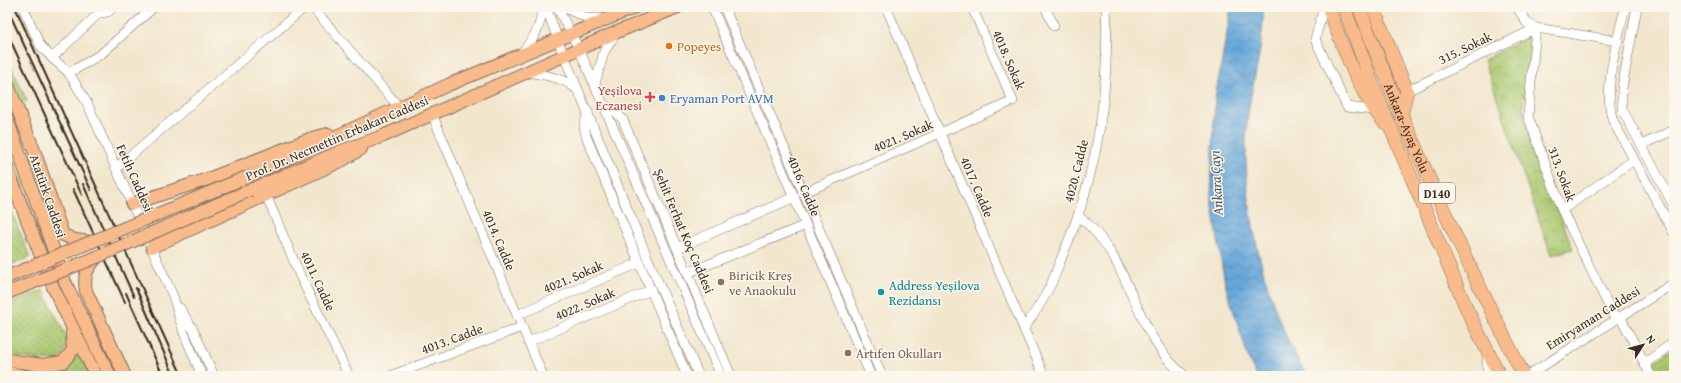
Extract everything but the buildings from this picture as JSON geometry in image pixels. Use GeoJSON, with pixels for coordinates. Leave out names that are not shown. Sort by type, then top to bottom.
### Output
{"type":"FeatureCollection","features":[{"type":"Feature","properties":{"kind":"highway"},"geometry":{"type":"LineString","coordinates":[[1328,7],[1341,42],[1374,110],[1394,133]]}},
{"type":"Feature","properties":{"kind":"highway","name":"Ankara-Ayaş Yolu"},"geometry":{"type":"LineString","coordinates":[[1344,7],[1373,86],[1468,312],[1500,376]]}},
{"type":"Feature","properties":{"kind":"highway","name":"Ankara-Ayaş Yolu"},"geometry":{"type":"LineString","coordinates":[[1359,7],[1402,116],[1491,311],[1525,376]]}},
{"type":"Feature","properties":{"kind":"highway"},"geometry":{"type":"LineString","coordinates":[[1373,7],[1407,91],[1402,116]]}},
{"type":"Feature","properties":{"kind":"main road","name":"Prof. Dr. Necmettin Erbakan Caddesi"},"geometry":{"type":"LineString","coordinates":[[7,277],[247,177],[400,107],[636,7]]}},
{"type":"Feature","properties":{"kind":"main road","name":"Prof. Dr. Necmettin Erbakan Caddesi"},"geometry":{"type":"LineString","coordinates":[[7,294],[97,257],[339,152],[383,136],[617,32],[678,7]]}},
{"type":"Feature","properties":{"kind":"main road"},"geometry":{"type":"LineString","coordinates":[[9,88],[68,252],[125,376]]}},
{"type":"Feature","properties":{"kind":"main road","name":"Atatürk Caddesi"},"geometry":{"type":"LineString","coordinates":[[7,119],[59,285]]}},
{"type":"Feature","properties":{"kind":"main road"},"geometry":{"type":"LineString","coordinates":[[132,204],[208,179],[312,138],[358,126]]}},
{"type":"Feature","properties":{"kind":"main road"},"geometry":{"type":"LineString","coordinates":[[152,247],[341,162],[383,136]]}},
{"type":"Feature","properties":{"kind":"main road","name":"Atatürk Caddesi"},"geometry":{"type":"LineString","coordinates":[[7,168],[19,203],[59,285]]}},
{"type":"Feature","properties":{"kind":"main road"},"geometry":{"type":"LineString","coordinates":[[7,193],[19,203]]}},
{"type":"Feature","properties":{"kind":"main road"},"geometry":{"type":"LineString","coordinates":[[63,235],[75,240],[91,242]]}},
{"type":"Feature","properties":{"kind":"main road"},"geometry":{"type":"LineString","coordinates":[[86,291],[84,279],[86,271],[97,257]]}},
{"type":"Feature","properties":{"kind":"main road"},"geometry":{"type":"LineString","coordinates":[[59,285],[72,328],[96,376]]}},
{"type":"Feature","properties":{"kind":"main road"},"geometry":{"type":"LineString","coordinates":[[59,285],[110,376]]}},
{"type":"Feature","properties":{"kind":"main road"},"geometry":{"type":"LineString","coordinates":[[7,360],[42,365],[63,362],[73,350],[72,328]]}},
{"type":"Feature","properties":{"kind":"main road"},"geometry":{"type":"LineString","coordinates":[[7,372],[24,376]]}},
{"type":"Feature","properties":{"kind":"street","name":"Fetih Caddesi"},"geometry":{"type":"LineString","coordinates":[[23,7],[40,45],[69,73],[87,103],[173,296],[184,333],[202,376]]}},
{"type":"Feature","properties":{"kind":"street"},"geometry":{"type":"LineString","coordinates":[[52,58],[97,9],[108,12],[114,7]]}},
{"type":"Feature","properties":{"kind":"street"},"geometry":{"type":"LineString","coordinates":[[69,73],[101,54],[154,7]]}},
{"type":"Feature","properties":{"kind":"street"},"geometry":{"type":"LineString","coordinates":[[116,168],[305,7]]}},
{"type":"Feature","properties":{"kind":"street"},"geometry":{"type":"LineString","coordinates":[[312,7],[400,107]]}},
{"type":"Feature","properties":{"kind":"street"},"geometry":{"type":"LineString","coordinates":[[519,56],[535,37],[542,14],[541,7]]}},
{"type":"Feature","properties":{"kind":"street"},"geometry":{"type":"LineString","coordinates":[[546,7],[564,56],[650,265],[699,376]]}},
{"type":"Feature","properties":{"kind":"street","name":"Şehit Ferhat Koç Caddesi"},"geometry":{"type":"LineString","coordinates":[[557,7],[595,84],[721,376]]}},
{"type":"Feature","properties":{"kind":"street"},"geometry":{"type":"LineString","coordinates":[[563,7],[587,18],[607,19]]}},
{"type":"Feature","properties":{"kind":"street","name":"4016. Cadde"},"geometry":{"type":"LineString","coordinates":[[712,7],[882,376]]}},
{"type":"Feature","properties":{"kind":"street","name":"4016. Cadde"},"geometry":{"type":"LineString","coordinates":[[724,7],[799,195],[806,225],[871,376]]}},
{"type":"Feature","properties":{"kind":"street","name":"4017. Cadde"},"geometry":{"type":"LineString","coordinates":[[886,7],[1044,376]]}},
{"type":"Feature","properties":{"kind":"street","name":"4018. Sokak"},"geometry":{"type":"LineString","coordinates":[[972,7],[1013,101]]}},
{"type":"Feature","properties":{"kind":"street"},"geometry":{"type":"LineString","coordinates":[[1045,7],[1054,26]]}},
{"type":"Feature","properties":{"kind":"street","name":"4020. Cadde"},"geometry":{"type":"LineString","coordinates":[[1024,328],[1047,292],[1068,243],[1078,216],[1095,153],[1102,119],[1107,31],[1106,7]]}},
{"type":"Feature","properties":{"kind":"street"},"geometry":{"type":"LineString","coordinates":[[1324,7],[1315,39],[1347,107],[1374,110]]}},
{"type":"Feature","properties":{"kind":"street"},"geometry":{"type":"LineString","coordinates":[[1517,7],[1527,23],[1536,28],[1618,41]]}},
{"type":"Feature","properties":{"kind":"street"},"geometry":{"type":"LineString","coordinates":[[1625,7],[1609,88],[1609,106],[1613,121],[1674,233]]}},
{"type":"Feature","properties":{"kind":"street"},"geometry":{"type":"LineString","coordinates":[[1637,7],[1622,88],[1621,102],[1625,116],[1674,206]]}},
{"type":"Feature","properties":{"kind":"street","name":"315. Sokak"},"geometry":{"type":"LineString","coordinates":[[1407,91],[1536,28]]}},
{"type":"Feature","properties":{"kind":"street","name":"313. Sokak"},"geometry":{"type":"LineString","coordinates":[[1536,28],[1527,108],[1528,116],[1562,210],[1617,317],[1651,376]]}},
{"type":"Feature","properties":{"kind":"street"},"geometry":{"type":"LineString","coordinates":[[595,84],[602,56],[617,32]]}},
{"type":"Feature","properties":{"kind":"street"},"geometry":{"type":"LineString","coordinates":[[528,72],[543,74],[568,83],[581,95]]}},
{"type":"Feature","properties":{"kind":"street","name":"4021. Sokak"},"geometry":{"type":"LineString","coordinates":[[677,248],[1013,101]]}},
{"type":"Feature","properties":{"kind":"street","name":"Şehit Ferhat Koç Caddesi"},"geometry":{"type":"LineString","coordinates":[[603,104],[615,111],[623,120],[731,376]]}},
{"type":"Feature","properties":{"kind":"street"},"geometry":{"type":"LineString","coordinates":[[588,112],[584,126],[586,136],[687,376]]}},
{"type":"Feature","properties":{"kind":"street","name":"4014. Cadde"},"geometry":{"type":"LineString","coordinates":[[432,114],[543,376]]}},
{"type":"Feature","properties":{"kind":"street"},"geometry":{"type":"LineString","coordinates":[[1641,145],[1674,130]]}},
{"type":"Feature","properties":{"kind":"street"},"geometry":{"type":"LineString","coordinates":[[1562,210],[1634,160]]}},
{"type":"Feature","properties":{"kind":"street","name":"4011. Cadde"},"geometry":{"type":"LineString","coordinates":[[266,195],[301,278],[349,376]]}},
{"type":"Feature","properties":{"kind":"street"},"geometry":{"type":"LineString","coordinates":[[1078,216],[1092,226],[1106,244],[1148,333],[1177,370],[1185,376]]}},
{"type":"Feature","properties":{"kind":"street"},"geometry":{"type":"LineString","coordinates":[[688,273],[806,225]]}},
{"type":"Feature","properties":{"kind":"street","name":"4021. Sokak"},"geometry":{"type":"LineString","coordinates":[[517,315],[639,263]]}},
{"type":"Feature","properties":{"kind":"street","name":"Emiryaman Caddesi"},"geometry":{"type":"LineString","coordinates":[[1525,376],[1617,317],[1674,283]]}},
{"type":"Feature","properties":{"kind":"street","name":"4022. Sokak"},"geometry":{"type":"LineString","coordinates":[[528,342],[651,290]]}},
{"type":"Feature","properties":{"kind":"street","name":"Fetih Caddesi"},"geometry":{"type":"LineString","coordinates":[[173,296],[194,331],[214,376]]}},
{"type":"Feature","properties":{"kind":"street","name":"4013. Cadde"},"geometry":{"type":"LineString","coordinates":[[390,376],[522,327]]}},
{"type":"Feature","properties":{"kind":"street"},"geometry":{"type":"LineString","coordinates":[[1644,364],[1674,342]]}},
{"type":"Feature","properties":{"kind":"street"},"geometry":{"type":"LineString","coordinates":[[1487,350],[1488,376]]}},
{"type":"Feature","properties":{"kind":"green space"},"geometry":{"type":"Polygon","coordinates":[[[1530,36],[1530,54],[1523,106],[1529,136],[1573,249],[1551,255],[1484,60],[1530,36]]]}},
{"type":"Feature","properties":{"kind":"green space"},"geometry":{"type":"Polygon","coordinates":[[[7,57],[27,101],[20,103],[7,74],[7,57]]]}},
{"type":"Feature","properties":{"kind":"green space"},"geometry":{"type":"Polygon","coordinates":[[[7,138],[35,223],[47,250],[44,251],[25,202],[7,145],[7,138]]]}},
{"type":"Feature","properties":{"kind":"green space"},"geometry":{"type":"Polygon","coordinates":[[[7,200],[30,257],[7,267],[7,200]]]}},
{"type":"Feature","properties":{"kind":"green space"},"geometry":{"type":"Polygon","coordinates":[[[73,277],[118,376],[115,376],[70,278],[73,277]]]}},
{"type":"Feature","properties":{"kind":"green space"},"geometry":{"type":"Polygon","coordinates":[[[43,290],[68,340],[65,352],[60,358],[52,361],[7,356],[7,304],[43,290]]]}},
{"type":"Feature","properties":{"kind":"green space"},"geometry":{"type":"Polygon","coordinates":[[[76,347],[91,376],[43,376],[22,368],[52,371],[63,368],[72,358],[76,347]]]}},
{"type":"Feature","properties":{"kind":"green space"},"geometry":{"type":"Polygon","coordinates":[[[1674,347],[1674,376],[1659,376],[1652,364],[1674,347]]]}},
{"type":"Feature","properties":{"kind":"water","name":"Ankara Çayı"},"geometry":{"type":"Polygon","coordinates":[[[1230,7],[1264,7],[1260,49],[1247,125],[1246,155],[1248,187],[1252,221],[1268,288],[1279,320],[1292,349],[1307,376],[1257,376],[1249,360],[1225,284],[1211,195],[1215,98],[1229,21],[1230,7]]]}},
{"type":"Feature","properties":{"kind":"railway"},"geometry":{"type":"LineString","coordinates":[[15,7],[182,376]]}},
{"type":"Feature","properties":{"kind":"railway"},"geometry":{"type":"LineString","coordinates":[[7,8],[91,190]]}},
{"type":"Feature","properties":{"kind":"railway"},"geometry":{"type":"LineString","coordinates":[[7,33],[82,195]]}},
{"type":"Feature","properties":{"kind":"railway"},"geometry":{"type":"LineString","coordinates":[[83,184],[134,297]]}},
{"type":"Feature","properties":{"kind":"railway"},"geometry":{"type":"LineString","coordinates":[[73,189],[125,302]]}},
{"type":"Feature","properties":{"kind":"railway"},"geometry":{"type":"LineString","coordinates":[[136,288],[174,376]]}},
{"type":"Feature","properties":{"kind":"railway"},"geometry":{"type":"LineString","coordinates":[[126,293],[163,376]]}},
{"type":"Feature","properties":{"kind":"place","name":"Popeyes"},"geometry":{"type":"Point","coordinates":[669,46]}},
{"type":"Feature","properties":{"kind":"place","name":"Yeşilova Eczanesi"},"geometry":{"type":"Point","coordinates":[650,97]}},
{"type":"Feature","properties":{"kind":"place","name":"Eryaman Port AVM"},"geometry":{"type":"Point","coordinates":[662,98]}},
{"type":"Feature","properties":{"kind":"place","name":"Biricik Kreş ve Anaokulu"},"geometry":{"type":"Point","coordinates":[721,282]}},
{"type":"Feature","properties":{"kind":"place","name":"Address Yeşilova Rezidansı"},"geometry":{"type":"Point","coordinates":[881,292]}},
{"type":"Feature","properties":{"kind":"place","name":"Artıfen Okulları"},"geometry":{"type":"Point","coordinates":[848,353]}}]}
